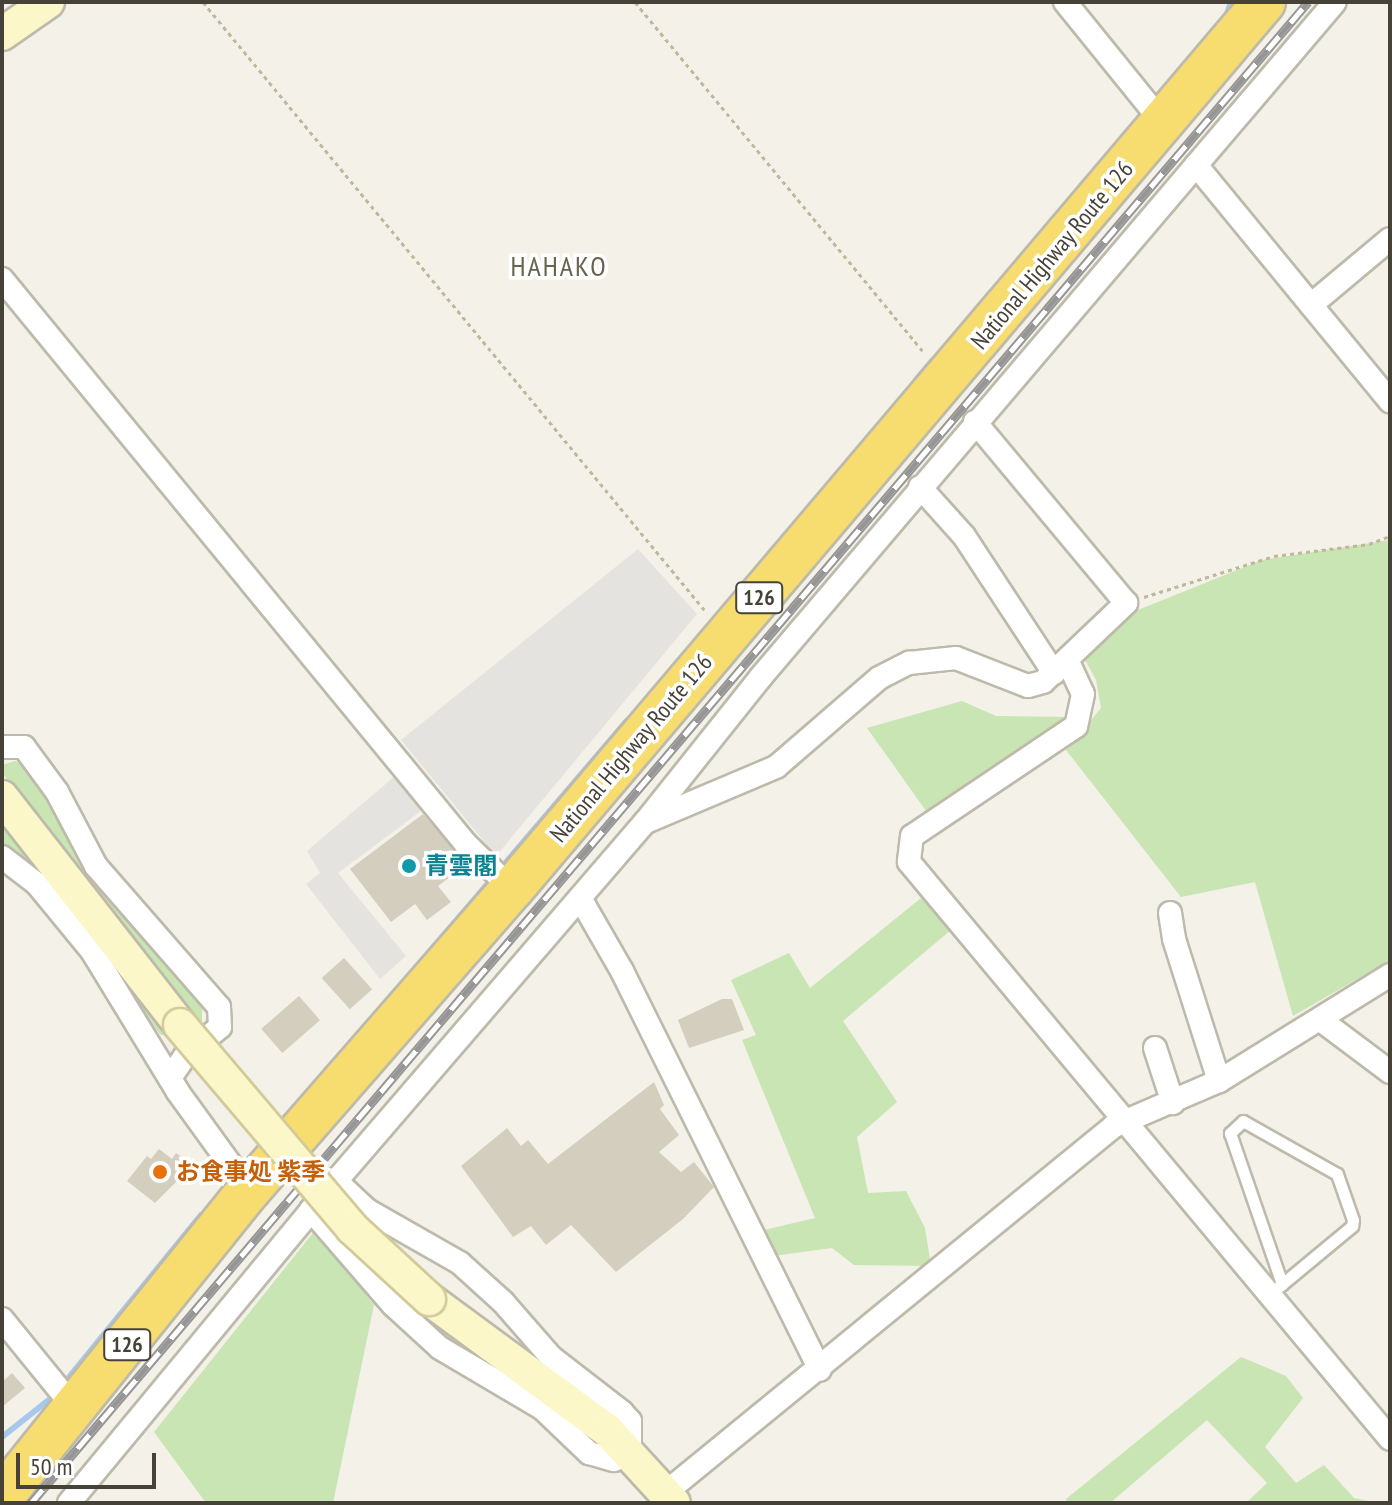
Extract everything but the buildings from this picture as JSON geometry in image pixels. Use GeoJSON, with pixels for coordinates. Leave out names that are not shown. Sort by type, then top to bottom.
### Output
{"type":"FeatureCollection","features":[{"type":"Feature","properties":{"kind":"highway","name":"National Highway Route 126"},"geometry":{"type":"LineString","coordinates":[[2,1497],[64,1395],[290,1143],[500,879],[1153,111],[1264,2]]}},
{"type":"Feature","properties":{"kind":"street"},"geometry":{"type":"LineString","coordinates":[[2,34],[48,2]]}},
{"type":"Feature","properties":{"kind":"street"},"geometry":{"type":"LineString","coordinates":[[1065,2],[1153,111]]}},
{"type":"Feature","properties":{"kind":"street"},"geometry":{"type":"LineString","coordinates":[[69,1503],[311,1210],[646,821],[920,487],[1335,2]]}},
{"type":"Feature","properties":{"kind":"street"},"geometry":{"type":"LineString","coordinates":[[1196,165],[1390,401]]}},
{"type":"Feature","properties":{"kind":"street"},"geometry":{"type":"LineString","coordinates":[[1311,305],[1390,239]]}},
{"type":"Feature","properties":{"kind":"street"},"geometry":{"type":"LineString","coordinates":[[2,279],[500,879]]}},
{"type":"Feature","properties":{"kind":"street"},"geometry":{"type":"LineString","coordinates":[[646,821],[776,767],[879,678],[909,663],[956,658],[1028,686],[1061,668],[1126,603],[975,422]]}},
{"type":"Feature","properties":{"kind":"street"},"geometry":{"type":"LineString","coordinates":[[920,487],[964,536],[1083,694],[1076,726],[912,836],[907,850],[909,862],[1123,1121],[1276,1289],[1390,1439]]}},
{"type":"Feature","properties":{"kind":"street"},"geometry":{"type":"LineString","coordinates":[[2,747],[24,747],[57,792],[96,866],[219,1007],[220,1027],[185,1056],[170,1078]]}},
{"type":"Feature","properties":{"kind":"street"},"geometry":{"type":"LineString","coordinates":[[2,797],[180,1025],[352,1228],[429,1299],[630,1451],[670,1498],[820,1369],[1123,1121],[1173,1103],[1219,1081],[1322,1021],[1334,1007],[1390,975]]}},
{"type":"Feature","properties":{"kind":"street"},"geometry":{"type":"LineString","coordinates":[[2,857],[37,884],[92,951],[170,1078],[249,1190]]}},
{"type":"Feature","properties":{"kind":"street"},"geometry":{"type":"LineString","coordinates":[[580,898],[622,971],[820,1369]]}},
{"type":"Feature","properties":{"kind":"street"},"geometry":{"type":"LineString","coordinates":[[1170,913],[1219,1081]]}},
{"type":"Feature","properties":{"kind":"street"},"geometry":{"type":"LineString","coordinates":[[1322,1021],[1390,1072]]}},
{"type":"Feature","properties":{"kind":"street"},"geometry":{"type":"LineString","coordinates":[[1155,1048],[1173,1103]]}},
{"type":"Feature","properties":{"kind":"street"},"geometry":{"type":"LineString","coordinates":[[290,1143],[367,1210],[460,1263],[503,1302],[551,1357],[622,1412],[630,1421],[630,1451]]}},
{"type":"Feature","properties":{"kind":"street"},"geometry":{"type":"LineString","coordinates":[[311,1210],[393,1305],[440,1348],[543,1409],[601,1459],[614,1460],[630,1451]]}},
{"type":"Feature","properties":{"kind":"street"},"geometry":{"type":"LineString","coordinates":[[2,1319],[64,1395]]}},
{"type":"Feature","properties":{"kind":"lane"},"geometry":{"type":"LineString","coordinates":[[1243,1121],[1337,1174],[1353,1220],[1352,1226],[1276,1289],[1230,1133],[1243,1121]]}},
{"type":"Feature","properties":{"kind":"path"},"geometry":{"type":"LineString","coordinates":[[203,2],[717,625]]}},
{"type":"Feature","properties":{"kind":"path"},"geometry":{"type":"LineString","coordinates":[[635,2],[923,352]]}},
{"type":"Feature","properties":{"kind":"path"},"geometry":{"type":"LineString","coordinates":[[1126,603],[1274,556],[1369,544],[1390,536]]}},
{"type":"Feature","properties":{"kind":"green space"},"geometry":{"type":"Polygon","coordinates":[[[1390,540],[1390,960],[1293,1016],[1255,882],[1181,897],[1066,750],[1101,708],[1096,680],[1085,660],[1133,612],[1262,560],[1390,540]]]}},
{"type":"Feature","properties":{"kind":"green space"},"geometry":{"type":"Polygon","coordinates":[[[962,701],[996,716],[1067,717],[1059,732],[929,815],[867,728],[962,701]]]}},
{"type":"Feature","properties":{"kind":"green space"},"geometry":{"type":"Polygon","coordinates":[[[15,761],[28,767],[202,1000],[202,1021],[197,1024],[2,773],[2,765],[15,761]]]}},
{"type":"Feature","properties":{"kind":"green space"},"geometry":{"type":"Polygon","coordinates":[[[2,826],[179,1036],[161,1035],[2,850],[2,826]]]}},
{"type":"Feature","properties":{"kind":"green space"},"geometry":{"type":"Polygon","coordinates":[[[926,894],[952,929],[843,1021],[897,1102],[857,1137],[868,1193],[906,1191],[925,1228],[931,1266],[854,1265],[832,1248],[773,1256],[764,1230],[815,1218],[742,1040],[756,1035],[731,980],[789,953],[810,988],[926,894]]]}},
{"type":"Feature","properties":{"kind":"green space"},"geometry":{"type":"Polygon","coordinates":[[[316,1229],[374,1305],[333,1503],[206,1503],[154,1432],[316,1229]]]}},
{"type":"Feature","properties":{"kind":"green space"},"geometry":{"type":"Polygon","coordinates":[[[1241,1357],[1286,1376],[1303,1398],[1265,1447],[1296,1483],[1324,1465],[1354,1498],[1378,1503],[1246,1503],[1267,1483],[1207,1420],[1110,1503],[1068,1503],[1066,1499],[1241,1357]]]}},
{"type":"Feature","properties":{"kind":"shaded area"},"geometry":{"type":"Polygon","coordinates":[[[638,549],[697,614],[496,856],[401,740],[638,549]]]}},
{"type":"Feature","properties":{"kind":"shaded area"},"geometry":{"type":"Polygon","coordinates":[[[395,776],[425,808],[338,873],[406,956],[380,979],[306,884],[320,873],[307,851],[395,776]]]}},
{"type":"Feature","properties":{"kind":"waterway"},"geometry":{"type":"LineString","coordinates":[[1227,14],[1231,2]]}},
{"type":"Feature","properties":{"kind":"waterway"},"geometry":{"type":"LineString","coordinates":[[916,380],[932,361]]}},
{"type":"Feature","properties":{"kind":"waterway"},"geometry":{"type":"LineString","coordinates":[[408,977],[627,721]]}},
{"type":"Feature","properties":{"kind":"waterway"},"geometry":{"type":"LineString","coordinates":[[62,1386],[201,1215]]}},
{"type":"Feature","properties":{"kind":"waterway"},"geometry":{"type":"LineString","coordinates":[[2,1437],[55,1395]]}},
{"type":"Feature","properties":{"kind":"railway"},"geometry":{"type":"LineString","coordinates":[[31,1503],[1308,2]]}},
{"type":"Feature","properties":{"kind":"place","name":"青雲閣"},"geometry":{"type":"Point","coordinates":[409,866]}},
{"type":"Feature","properties":{"kind":"place","name":"お食事処 紫季"},"geometry":{"type":"Point","coordinates":[160,1172]}},
{"type":"Feature","properties":{"kind":"district","name":"HAHAKO"},"geometry":{"type":"Point","coordinates":[559,266]}}]}
